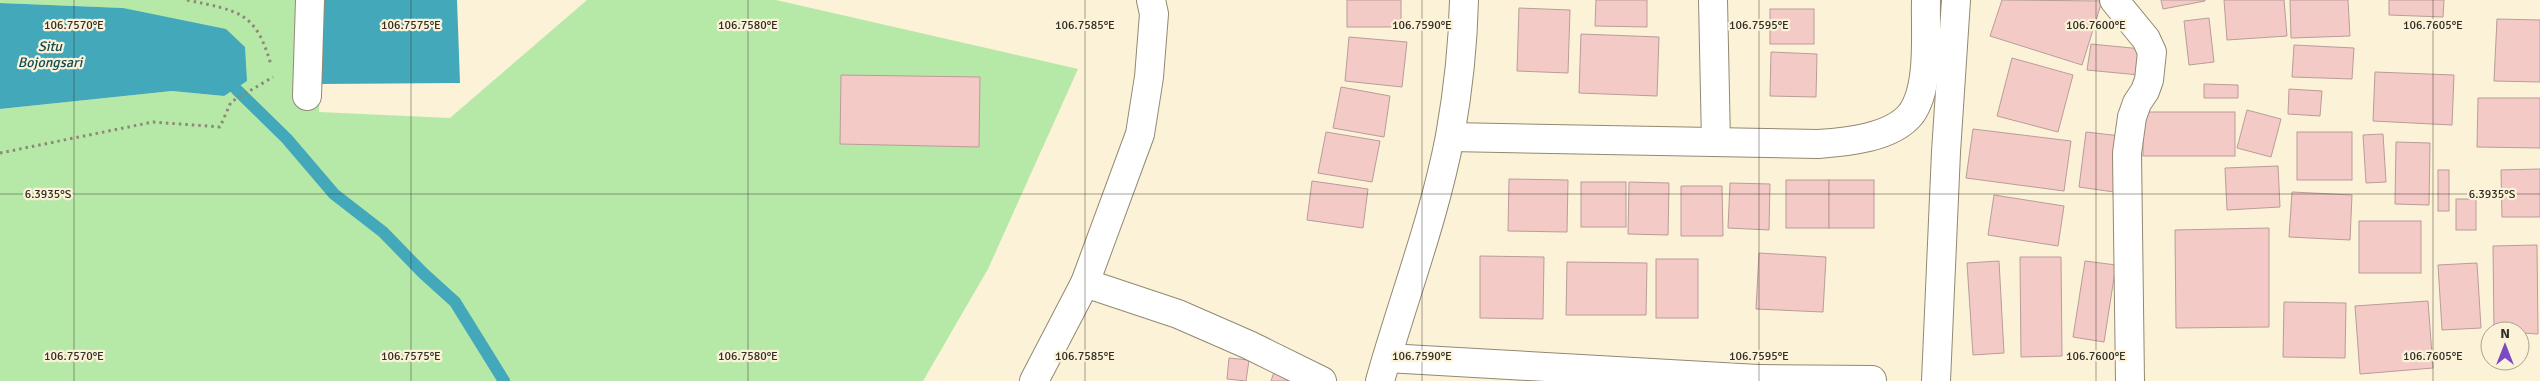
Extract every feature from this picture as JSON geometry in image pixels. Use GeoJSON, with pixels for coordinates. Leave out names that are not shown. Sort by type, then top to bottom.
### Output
{"type":"FeatureCollection","features":[{"type":"Feature","properties":{"kind":"street"},"geometry":{"type":"LineString","coordinates":[[307,96],[310,0]]}},
{"type":"Feature","properties":{"kind":"street"},"geometry":{"type":"LineString","coordinates":[[1034,381],[1085,283],[1140,134],[1149,77],[1154,14],[1151,0]]}},
{"type":"Feature","properties":{"kind":"street"},"geometry":{"type":"LineString","coordinates":[[1464,0],[1460,75],[1450,137],[1414,273],[1384,370],[1759,380],[1872,380]]}},
{"type":"Feature","properties":{"kind":"street"},"geometry":{"type":"LineString","coordinates":[[1713,0],[1716,142]]}},
{"type":"Feature","properties":{"kind":"street"},"geometry":{"type":"LineString","coordinates":[[1450,137],[1818,144],[1848,142],[1873,136],[1896,126],[1911,114],[1918,97],[1925,68],[1926,0]]}},
{"type":"Feature","properties":{"kind":"street"},"geometry":{"type":"LineString","coordinates":[[1936,381],[1946,152],[1956,0]]}},
{"type":"Feature","properties":{"kind":"street"},"geometry":{"type":"LineString","coordinates":[[2114,0],[2146,39],[2152,52],[2149,80],[2132,117],[2127,154],[2130,381]]}},
{"type":"Feature","properties":{"kind":"street"},"geometry":{"type":"LineString","coordinates":[[1085,283],[1178,314],[1249,345],[1322,381]]}},
{"type":"Feature","properties":{"kind":"path"},"geometry":{"type":"LineString","coordinates":[[187,0],[225,8],[250,20],[264,42],[274,77],[307,96]]}},
{"type":"Feature","properties":{"kind":"path"},"geometry":{"type":"LineString","coordinates":[[0,153],[153,122],[220,127],[230,102],[274,77]]}},
{"type":"Feature","properties":{"kind":"green space"},"geometry":{"type":"Polygon","coordinates":[[[0,0],[321,0],[319,112],[450,118],[587,0],[776,0],[1078,69],[988,269],[923,381],[0,381],[0,109],[172,91],[224,96],[123,8],[0,3],[0,0]]]}},
{"type":"Feature","properties":{"kind":"water"},"geometry":{"type":"Polygon","coordinates":[[[321,0],[457,0],[460,83],[319,84],[321,0]]]}},
{"type":"Feature","properties":{"kind":"water","name":"Situ Bojongsari"},"geometry":{"type":"Polygon","coordinates":[[[0,3],[123,8],[226,29],[245,47],[247,81],[224,96],[172,91],[0,109],[0,3]]]}},
{"type":"Feature","properties":{"kind":"building"},"geometry":{"type":"Polygon","coordinates":[[[1347,0],[1401,0],[1401,27],[1347,27],[1347,0]]]}},
{"type":"Feature","properties":{"kind":"building"},"geometry":{"type":"Polygon","coordinates":[[[1596,0],[1647,0],[1647,27],[1595,26],[1596,0]]]}},
{"type":"Feature","properties":{"kind":"building"},"geometry":{"type":"Polygon","coordinates":[[[2002,0],[2102,1],[2082,65],[1990,36],[2002,0]]]}},
{"type":"Feature","properties":{"kind":"building"},"geometry":{"type":"Polygon","coordinates":[[[2161,0],[2205,0],[2205,1],[2163,9],[2161,0]]]}},
{"type":"Feature","properties":{"kind":"building"},"geometry":{"type":"Polygon","coordinates":[[[2224,0],[2284,0],[2287,36],[2227,40],[2224,0]]]}},
{"type":"Feature","properties":{"kind":"building"},"geometry":{"type":"Polygon","coordinates":[[[2290,0],[2348,0],[2350,36],[2291,38],[2290,0]]]}},
{"type":"Feature","properties":{"kind":"building"},"geometry":{"type":"Polygon","coordinates":[[[2389,0],[2444,0],[2443,17],[2389,15],[2389,0]]]}},
{"type":"Feature","properties":{"kind":"building"},"geometry":{"type":"Polygon","coordinates":[[[1519,8],[1570,10],[1568,73],[1517,71],[1519,8]]]}},
{"type":"Feature","properties":{"kind":"building"},"geometry":{"type":"Polygon","coordinates":[[[1770,9],[1814,9],[1814,44],[1770,44],[1770,9]]]}},
{"type":"Feature","properties":{"kind":"building"},"geometry":{"type":"Polygon","coordinates":[[[2209,18],[2214,62],[2189,65],[2184,21],[2209,18]]]}},
{"type":"Feature","properties":{"kind":"building"},"geometry":{"type":"Polygon","coordinates":[[[2497,19],[2540,20],[2540,82],[2494,81],[2497,19]]]}},
{"type":"Feature","properties":{"kind":"building"},"geometry":{"type":"Polygon","coordinates":[[[1581,34],[1659,37],[1657,96],[1579,93],[1581,34]]]}},
{"type":"Feature","properties":{"kind":"building"},"geometry":{"type":"Polygon","coordinates":[[[1349,37],[1407,42],[1402,87],[1345,81],[1349,37]]]}},
{"type":"Feature","properties":{"kind":"building"},"geometry":{"type":"Polygon","coordinates":[[[2091,44],[2142,49],[2139,75],[2087,70],[2091,44]]]}},
{"type":"Feature","properties":{"kind":"building"},"geometry":{"type":"Polygon","coordinates":[[[2294,45],[2354,48],[2352,79],[2292,77],[2294,45]]]}},
{"type":"Feature","properties":{"kind":"building"},"geometry":{"type":"Polygon","coordinates":[[[1771,52],[1817,54],[1816,97],[1770,96],[1771,52]]]}},
{"type":"Feature","properties":{"kind":"building"},"geometry":{"type":"Polygon","coordinates":[[[2012,58],[2073,75],[2058,132],[1997,116],[2012,58]]]}},
{"type":"Feature","properties":{"kind":"building"},"geometry":{"type":"Polygon","coordinates":[[[2375,72],[2454,75],[2452,125],[2373,121],[2375,72]]]}},
{"type":"Feature","properties":{"kind":"building"},"geometry":{"type":"Polygon","coordinates":[[[841,75],[980,77],[979,147],[840,144],[841,75]]]}},
{"type":"Feature","properties":{"kind":"building"},"geometry":{"type":"Polygon","coordinates":[[[2204,84],[2238,85],[2238,98],[2204,98],[2204,84]]]}},
{"type":"Feature","properties":{"kind":"building"},"geometry":{"type":"Polygon","coordinates":[[[1341,87],[1390,96],[1384,137],[1333,128],[1341,87]]]}},
{"type":"Feature","properties":{"kind":"building"},"geometry":{"type":"Polygon","coordinates":[[[2289,89],[2322,91],[2320,116],[2288,114],[2289,89]]]}},
{"type":"Feature","properties":{"kind":"building"},"geometry":{"type":"Polygon","coordinates":[[[2478,98],[2540,98],[2540,148],[2477,147],[2478,98]]]}},
{"type":"Feature","properties":{"kind":"building"},"geometry":{"type":"Polygon","coordinates":[[[2247,110],[2281,119],[2271,157],[2237,148],[2247,110]]]}},
{"type":"Feature","properties":{"kind":"building"},"geometry":{"type":"Polygon","coordinates":[[[2143,112],[2235,112],[2235,156],[2143,156],[2143,112]]]}},
{"type":"Feature","properties":{"kind":"building"},"geometry":{"type":"Polygon","coordinates":[[[1973,129],[2071,141],[2064,191],[1966,178],[1973,129]]]}},
{"type":"Feature","properties":{"kind":"building"},"geometry":{"type":"Polygon","coordinates":[[[1326,132],[1380,141],[1372,182],[1318,173],[1326,132]]]}},
{"type":"Feature","properties":{"kind":"building"},"geometry":{"type":"Polygon","coordinates":[[[2086,132],[2121,136],[2114,192],[2079,187],[2086,132]]]}},
{"type":"Feature","properties":{"kind":"building"},"geometry":{"type":"Polygon","coordinates":[[[2297,132],[2352,132],[2352,180],[2297,180],[2297,132]]]}},
{"type":"Feature","properties":{"kind":"building"},"geometry":{"type":"Polygon","coordinates":[[[2383,134],[2386,182],[2366,183],[2363,135],[2383,134]]]}},
{"type":"Feature","properties":{"kind":"building"},"geometry":{"type":"Polygon","coordinates":[[[2396,142],[2430,143],[2429,205],[2395,204],[2396,142]]]}},
{"type":"Feature","properties":{"kind":"building"},"geometry":{"type":"Polygon","coordinates":[[[2278,166],[2280,207],[2227,210],[2225,168],[2278,166]]]}},
{"type":"Feature","properties":{"kind":"building"},"geometry":{"type":"Polygon","coordinates":[[[2540,169],[2540,217],[2502,217],[2501,170],[2540,169]]]}},
{"type":"Feature","properties":{"kind":"building"},"geometry":{"type":"Polygon","coordinates":[[[2438,170],[2449,170],[2449,211],[2438,211],[2438,170]]]}},
{"type":"Feature","properties":{"kind":"building"},"geometry":{"type":"Polygon","coordinates":[[[1509,179],[1568,180],[1567,232],[1508,231],[1509,179]]]}},
{"type":"Feature","properties":{"kind":"building"},"geometry":{"type":"Polygon","coordinates":[[[1786,180],[1829,180],[1829,228],[1786,228],[1786,180]]]}},
{"type":"Feature","properties":{"kind":"building"},"geometry":{"type":"Polygon","coordinates":[[[1829,180],[1874,180],[1874,228],[1829,228],[1829,180]]]}},
{"type":"Feature","properties":{"kind":"building"},"geometry":{"type":"Polygon","coordinates":[[[1312,181],[1368,189],[1363,228],[1307,220],[1312,181]]]}},
{"type":"Feature","properties":{"kind":"building"},"geometry":{"type":"Polygon","coordinates":[[[1581,182],[1626,182],[1626,227],[1581,227],[1581,182]]]}},
{"type":"Feature","properties":{"kind":"building"},"geometry":{"type":"Polygon","coordinates":[[[1629,182],[1669,183],[1668,235],[1628,234],[1629,182]]]}},
{"type":"Feature","properties":{"kind":"building"},"geometry":{"type":"Polygon","coordinates":[[[1730,183],[1770,184],[1769,230],[1728,228],[1730,183]]]}},
{"type":"Feature","properties":{"kind":"building"},"geometry":{"type":"Polygon","coordinates":[[[1681,186],[1722,186],[1723,236],[1681,236],[1681,186]]]}},
{"type":"Feature","properties":{"kind":"building"},"geometry":{"type":"Polygon","coordinates":[[[2292,192],[2352,195],[2350,240],[2289,237],[2292,192]]]}},
{"type":"Feature","properties":{"kind":"building"},"geometry":{"type":"Polygon","coordinates":[[[1994,195],[2064,206],[2058,246],[1988,235],[1994,195]]]}},
{"type":"Feature","properties":{"kind":"building"},"geometry":{"type":"Polygon","coordinates":[[[2456,199],[2476,199],[2476,230],[2456,230],[2456,199]]]}},
{"type":"Feature","properties":{"kind":"building"},"geometry":{"type":"Polygon","coordinates":[[[2359,221],[2421,221],[2421,273],[2359,273],[2359,221]]]}},
{"type":"Feature","properties":{"kind":"building"},"geometry":{"type":"Polygon","coordinates":[[[2269,228],[2269,327],[2176,328],[2175,230],[2269,228]]]}},
{"type":"Feature","properties":{"kind":"building"},"geometry":{"type":"Polygon","coordinates":[[[2537,245],[2538,334],[2530,333],[2530,321],[2494,321],[2493,246],[2537,245]]]}},
{"type":"Feature","properties":{"kind":"building"},"geometry":{"type":"Polygon","coordinates":[[[1759,253],[1826,257],[1823,312],[1756,309],[1759,253]]]}},
{"type":"Feature","properties":{"kind":"building"},"geometry":{"type":"Polygon","coordinates":[[[1480,256],[1544,257],[1543,319],[1480,318],[1480,256]]]}},
{"type":"Feature","properties":{"kind":"building"},"geometry":{"type":"Polygon","coordinates":[[[2020,257],[2061,257],[2062,356],[2021,357],[2020,257]]]}},
{"type":"Feature","properties":{"kind":"building"},"geometry":{"type":"Polygon","coordinates":[[[1656,259],[1698,259],[1698,318],[1656,318],[1656,259]]]}},
{"type":"Feature","properties":{"kind":"building"},"geometry":{"type":"Polygon","coordinates":[[[1999,261],[2004,353],[1973,355],[1967,263],[1999,261]]]}},
{"type":"Feature","properties":{"kind":"building"},"geometry":{"type":"Polygon","coordinates":[[[2085,261],[2116,265],[2104,342],[2073,337],[2085,261]]]}},
{"type":"Feature","properties":{"kind":"building"},"geometry":{"type":"Polygon","coordinates":[[[1567,262],[1647,263],[1646,315],[1566,315],[1567,262]]]}},
{"type":"Feature","properties":{"kind":"building"},"geometry":{"type":"Polygon","coordinates":[[[2477,263],[2480,328],[2442,330],[2438,265],[2477,263]]]}},
{"type":"Feature","properties":{"kind":"building"},"geometry":{"type":"Polygon","coordinates":[[[2428,301],[2433,368],[2360,374],[2355,306],[2428,301]]]}},
{"type":"Feature","properties":{"kind":"building"},"geometry":{"type":"Polygon","coordinates":[[[2284,302],[2346,303],[2345,358],[2283,357],[2284,302]]]}},
{"type":"Feature","properties":{"kind":"building"},"geometry":{"type":"Polygon","coordinates":[[[1229,358],[1249,360],[1246,381],[1227,379],[1229,358]]]}},
{"type":"Feature","properties":{"kind":"building"},"geometry":{"type":"Polygon","coordinates":[[[1274,372],[1305,381],[1271,381],[1274,372]]]}},
{"type":"Feature","properties":{"kind":"waterway"},"geometry":{"type":"LineString","coordinates":[[236,89],[287,139],[334,194],[383,232],[423,273],[455,302],[504,381]]}}]}
